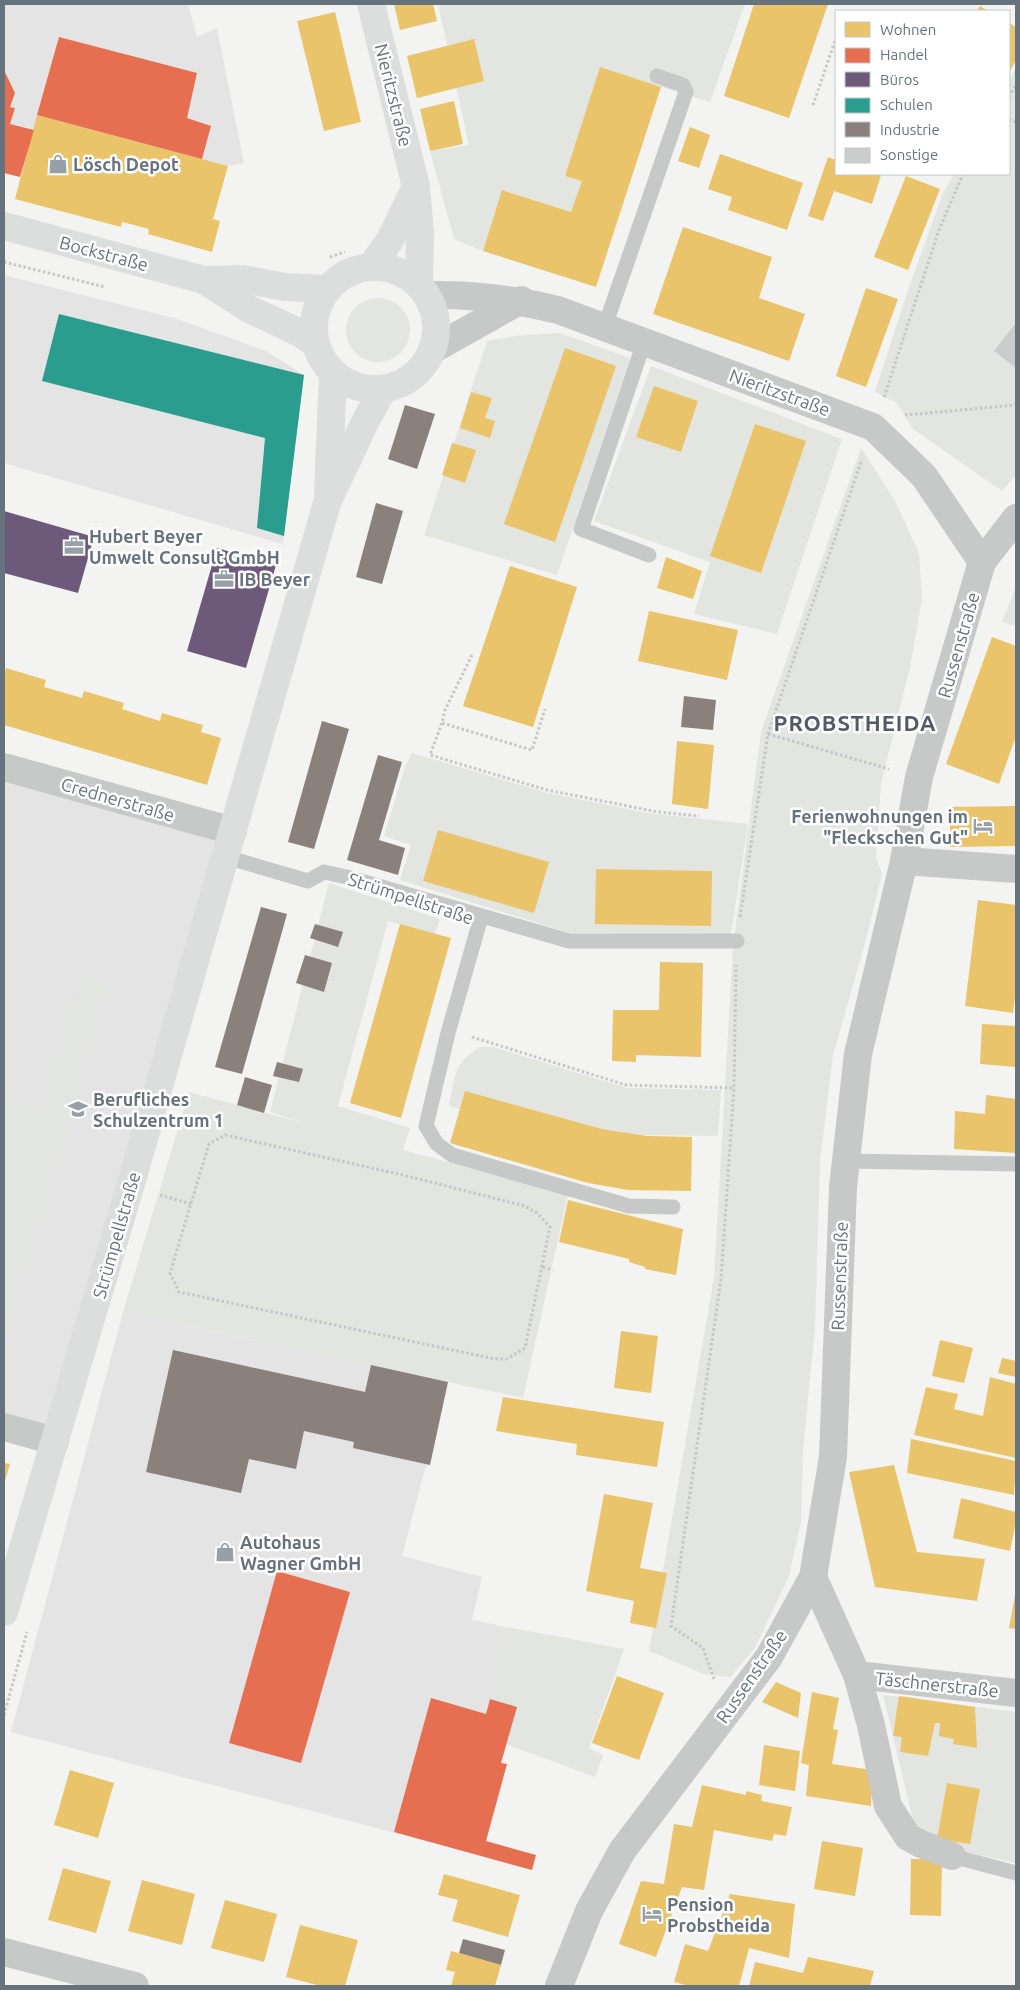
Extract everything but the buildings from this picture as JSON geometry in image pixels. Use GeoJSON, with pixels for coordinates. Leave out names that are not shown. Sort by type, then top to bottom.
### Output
{"type":"FeatureCollection","features":[{"type":"Feature","properties":{"kind":"street","name":"Nieritzstraße"},"geometry":{"type":"LineString","coordinates":[[372,4],[416,187],[423,290],[521,300],[558,310],[874,427],[924,476],[982,562]]}},
{"type":"Feature","properties":{"kind":"street"},"geometry":{"type":"LineString","coordinates":[[371,266],[390,240],[416,187]]}},
{"type":"Feature","properties":{"kind":"street","name":"Bockstraße"},"geometry":{"type":"LineString","coordinates":[[4,226],[204,280],[242,279],[285,287],[327,289]]}},
{"type":"Feature","properties":{"kind":"street"},"geometry":{"type":"LineString","coordinates":[[371,266],[389,268],[405,274],[423,290],[435,313],[436,332],[432,350],[425,364],[413,376],[399,385],[383,389],[365,389],[348,384],[333,374],[325,365],[315,343],[313,324],[318,306],[327,289],[340,278],[355,270],[371,266]]}},
{"type":"Feature","properties":{"kind":"street","name":"Bockstraße"},"geometry":{"type":"LineString","coordinates":[[204,280],[248,309],[298,332],[315,343]]}},
{"type":"Feature","properties":{"kind":"street"},"geometry":{"type":"LineString","coordinates":[[432,350],[521,300]]}},
{"type":"Feature","properties":{"kind":"street","name":"Strümpellstraße"},"geometry":{"type":"LineString","coordinates":[[328,503],[333,374]]}},
{"type":"Feature","properties":{"kind":"street","name":"Strümpellstraße"},"geometry":{"type":"LineString","coordinates":[[4,1612],[328,503],[365,422],[383,389]]}},
{"type":"Feature","properties":{"kind":"street","name":"Russenstraße"},"geometry":{"type":"LineString","coordinates":[[560,1986],[589,1910],[622,1851],[769,1657],[813,1577],[833,1457],[843,1187],[858,1054],[904,861],[919,777],[982,562],[1016,518]]}},
{"type":"Feature","properties":{"kind":"street","name":"Crednerstraße"},"geometry":{"type":"LineString","coordinates":[[4,767],[233,831]]}},
{"type":"Feature","properties":{"kind":"street"},"geometry":{"type":"LineString","coordinates":[[904,861],[1016,869]]}},
{"type":"Feature","properties":{"kind":"street"},"geometry":{"type":"LineString","coordinates":[[4,1427],[55,1441]]}},
{"type":"Feature","properties":{"kind":"street","name":"Täschnerstraße"},"geometry":{"type":"LineString","coordinates":[[813,1577],[857,1675],[871,1725],[888,1806],[908,1837],[920,1844],[952,1856]]}},
{"type":"Feature","properties":{"kind":"street","name":"Täschnerstraße"},"geometry":{"type":"LineString","coordinates":[[857,1675],[1016,1693]]}},
{"type":"Feature","properties":{"kind":"street"},"geometry":{"type":"LineString","coordinates":[[4,1952],[135,1986]]}},
{"type":"Feature","properties":{"kind":"lane"},"geometry":{"type":"LineString","coordinates":[[605,326],[686,92],[683,85],[657,76]]}},
{"type":"Feature","properties":{"kind":"lane"},"geometry":{"type":"LineString","coordinates":[[644,342],[581,530],[649,555]]}},
{"type":"Feature","properties":{"kind":"lane","name":"Strümpellstraße"},"geometry":{"type":"LineString","coordinates":[[226,857],[308,881],[324,872],[346,876],[481,917],[449,1030],[426,1126],[437,1144],[452,1155],[630,1206],[673,1207]]}},
{"type":"Feature","properties":{"kind":"lane"},"geometry":{"type":"LineString","coordinates":[[481,917],[570,941],[736,941]]}},
{"type":"Feature","properties":{"kind":"lane"},"geometry":{"type":"LineString","coordinates":[[845,1161],[1016,1164]]}},
{"type":"Feature","properties":{"kind":"lane"},"geometry":{"type":"LineString","coordinates":[[952,1856],[1016,1873]]}},
{"type":"Feature","properties":{"kind":"path"},"geometry":{"type":"LineString","coordinates":[[814,105],[835,41]]}},
{"type":"Feature","properties":{"kind":"path"},"geometry":{"type":"LineString","coordinates":[[884,397],[939,230],[962,175]]}},
{"type":"Feature","properties":{"kind":"path"},"geometry":{"type":"LineString","coordinates":[[897,416],[1016,405]]}},
{"type":"Feature","properties":{"kind":"path"},"geometry":{"type":"LineString","coordinates":[[727,1712],[703,1648],[671,1626],[721,1279],[734,1088],[736,941],[768,734],[863,458]]}},
{"type":"Feature","properties":{"kind":"path"},"geometry":{"type":"LineString","coordinates":[[472,655],[445,710],[442,724],[430,755],[547,790],[658,812],[699,816]]}},
{"type":"Feature","properties":{"kind":"path"},"geometry":{"type":"LineString","coordinates":[[442,724],[532,750],[545,709]]}},
{"type":"Feature","properties":{"kind":"path"},"geometry":{"type":"LineString","coordinates":[[768,734],[919,777]]}},
{"type":"Feature","properties":{"kind":"path"},"geometry":{"type":"LineString","coordinates":[[449,1030],[626,1084],[734,1088]]}},
{"type":"Feature","properties":{"kind":"path"},"geometry":{"type":"LineString","coordinates":[[225,1135],[403,1175],[525,1206],[537,1213],[550,1227],[543,1267],[525,1348],[507,1358],[495,1359],[180,1292],[170,1273],[209,1144],[225,1135]]}},
{"type":"Feature","properties":{"kind":"path"},"geometry":{"type":"LineString","coordinates":[[543,1267],[553,1270]]}},
{"type":"Feature","properties":{"kind":"shaded area"},"geometry":{"type":"Polygon","coordinates":[[[4,4],[188,4],[197,37],[217,28],[244,163],[228,166],[10,124],[15,108],[4,105],[4,4]]]}},
{"type":"Feature","properties":{"kind":"shaded area"},"geometry":{"type":"Polygon","coordinates":[[[438,4],[745,4],[710,102],[600,68],[565,175],[582,181],[571,212],[503,190],[483,251],[454,239],[430,151],[469,145],[438,4]]]}},
{"type":"Feature","properties":{"kind":"shaded area"},"geometry":{"type":"Polygon","coordinates":[[[1016,69],[1016,475],[1002,491],[913,429],[897,403],[875,392],[908,290],[943,193],[953,175],[1010,175],[1010,80],[1016,69]]]}},
{"type":"Feature","properties":{"kind":"shaded area"},"geometry":{"type":"Polygon","coordinates":[[[4,275],[177,319],[266,351],[304,375],[283,544],[4,463],[4,275]]]}},
{"type":"Feature","properties":{"kind":"shaded area"},"geometry":{"type":"Polygon","coordinates":[[[372,298],[384,298],[401,307],[408,318],[410,330],[408,342],[401,353],[384,362],[372,362],[360,357],[351,348],[346,336],[346,324],[351,312],[360,303],[372,298]]]}},
{"type":"Feature","properties":{"kind":"shaded area"},"geometry":{"type":"Polygon","coordinates":[[[560,333],[630,358],[557,575],[424,535],[487,341],[515,336],[560,333]]]}},
{"type":"Feature","properties":{"kind":"shaded area"},"geometry":{"type":"Polygon","coordinates":[[[651,366],[842,439],[777,634],[694,614],[710,562],[594,521],[651,366]]]}},
{"type":"Feature","properties":{"kind":"shaded area"},"geometry":{"type":"Polygon","coordinates":[[[861,448],[895,501],[919,553],[922,599],[910,667],[881,784],[876,857],[882,874],[864,947],[833,1055],[820,1161],[815,1327],[803,1450],[801,1522],[789,1576],[755,1648],[730,1677],[704,1674],[649,1651],[714,1278],[733,947],[761,732],[861,448]]]}},
{"type":"Feature","properties":{"kind":"shaded area"},"geometry":{"type":"Polygon","coordinates":[[[1016,587],[1016,626],[1002,622],[1016,587]]]}},
{"type":"Feature","properties":{"kind":"shaded area"},"geometry":{"type":"Polygon","coordinates":[[[412,753],[548,793],[648,813],[748,824],[731,934],[570,933],[400,880],[411,845],[384,836],[405,767],[412,753]]]}},
{"type":"Feature","properties":{"kind":"shaded area","name":"Berufliches Schulzentrum 1"},"geometry":{"type":"Polygon","coordinates":[[[4,767],[233,831],[55,1441],[4,1427],[4,767]]]}},
{"type":"Feature","properties":{"kind":"shaded area"},"geometry":{"type":"Polygon","coordinates":[[[329,883],[440,919],[435,934],[388,921],[338,1106],[410,1128],[403,1150],[568,1194],[523,1398],[123,1312],[189,1092],[314,1126],[270,1112],[329,883]]]}},
{"type":"Feature","properties":{"kind":"shaded area"},"geometry":{"type":"Polygon","coordinates":[[[79,975],[108,984],[7,1335],[4,1334],[4,1100],[40,1111],[79,975]]]}},
{"type":"Feature","properties":{"kind":"shaded area"},"geometry":{"type":"Polygon","coordinates":[[[480,1047],[493,1047],[627,1088],[721,1090],[718,1136],[641,1135],[602,1129],[465,1091],[460,1109],[449,1106],[454,1079],[460,1065],[471,1053],[480,1047]]]}},
{"type":"Feature","properties":{"kind":"shaded area"},"geometry":{"type":"Polygon","coordinates":[[[123,1312],[448,1382],[402,1556],[482,1577],[472,1620],[506,1627],[490,1699],[449,1847],[11,1732],[123,1312]]]}},
{"type":"Feature","properties":{"kind":"shaded area"},"geometry":{"type":"Polygon","coordinates":[[[506,1627],[624,1649],[589,1748],[603,1755],[595,1777],[506,1744],[490,1699],[506,1627]]]}},
{"type":"Feature","properties":{"kind":"shaded area"},"geometry":{"type":"Polygon","coordinates":[[[883,1695],[1016,1712],[1016,1863],[957,1850],[924,1836],[913,1820],[883,1695]]]}},
{"type":"Feature","properties":{"kind":"place","name":"Lösch Depot"},"geometry":{"type":"Point","coordinates":[58,164]}},
{"type":"Feature","properties":{"kind":"place","name":"Hubert Beyer Umwelt Consult GmbH"},"geometry":{"type":"Point","coordinates":[74,546]}},
{"type":"Feature","properties":{"kind":"place","name":"IB Beyer"},"geometry":{"type":"Point","coordinates":[224,579]}},
{"type":"Feature","properties":{"kind":"place","name":"Ferienwohnungen im \"Fleckschen Gut\""},"geometry":{"type":"Point","coordinates":[983,826]}},
{"type":"Feature","properties":{"kind":"place","name":"Berufliches Schulzentrum 1"},"geometry":{"type":"Point","coordinates":[78,1109]}},
{"type":"Feature","properties":{"kind":"place","name":"Autohaus Wagner GmbH"},"geometry":{"type":"Point","coordinates":[225,1552]}},
{"type":"Feature","properties":{"kind":"place","name":"Pension Probstheida"},"geometry":{"type":"Point","coordinates":[652,1914]}},
{"type":"Feature","properties":{"kind":"district","name":"PROBSTHEIDA"},"geometry":{"type":"Point","coordinates":[855,722]}}]}
